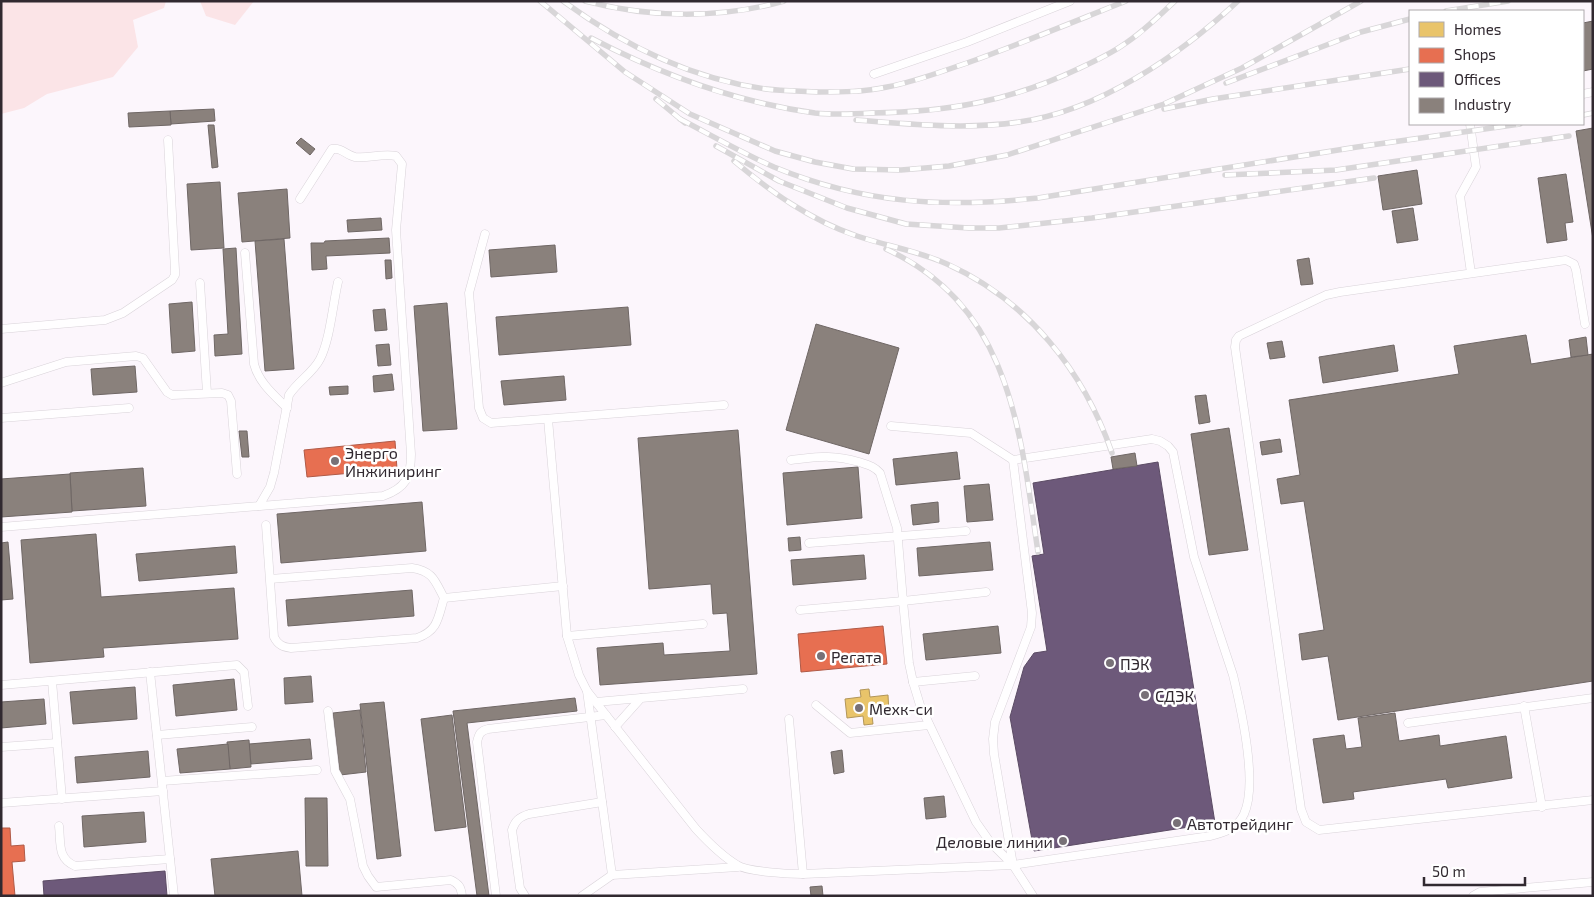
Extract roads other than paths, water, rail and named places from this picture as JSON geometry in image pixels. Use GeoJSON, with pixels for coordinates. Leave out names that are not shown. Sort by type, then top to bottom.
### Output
{"type":"FeatureCollection","features":[{"type":"Feature","properties":{"kind":"lane"},"geometry":{"type":"LineString","coordinates":[[874,74],[967,42],[1070,1]]}},
{"type":"Feature","properties":{"kind":"lane"},"geometry":{"type":"LineString","coordinates":[[1470,125],[1476,167],[1460,196],[1471,273]]}},
{"type":"Feature","properties":{"kind":"lane"},"geometry":{"type":"LineString","coordinates":[[1,329],[105,320],[123,313],[172,280],[175,270],[168,140]]}},
{"type":"Feature","properties":{"kind":"lane"},"geometry":{"type":"LineString","coordinates":[[1,527],[383,496],[400,488],[407,479],[411,468],[411,444],[396,230],[402,164],[396,156],[389,154],[355,157],[336,148],[330,151],[300,199]]}},
{"type":"Feature","properties":{"kind":"lane"},"geometry":{"type":"LineString","coordinates":[[485,234],[469,293],[479,408],[483,418],[491,423],[724,405]]}},
{"type":"Feature","properties":{"kind":"lane"},"geometry":{"type":"LineString","coordinates":[[246,253],[256,372],[260,380],[287,408]]}},
{"type":"Feature","properties":{"kind":"lane"},"geometry":{"type":"LineString","coordinates":[[1585,324],[1576,270],[1574,264],[1566,260],[1340,292],[1326,296],[1240,336],[1236,340],[1235,347],[1300,800],[1306,822],[1319,830],[1593,800]]}},
{"type":"Feature","properties":{"kind":"lane"},"geometry":{"type":"LineString","coordinates":[[259,506],[270,486],[274,473],[290,395],[294,387],[315,366],[325,346],[338,282]]}},
{"type":"Feature","properties":{"kind":"lane"},"geometry":{"type":"LineString","coordinates":[[200,283],[207,393]]}},
{"type":"Feature","properties":{"kind":"lane"},"geometry":{"type":"LineString","coordinates":[[1,383],[66,362],[136,356],[143,358],[167,392],[177,396],[207,393],[228,395],[231,400],[237,474]]}},
{"type":"Feature","properties":{"kind":"lane"},"geometry":{"type":"LineString","coordinates":[[1,418],[128,408]]}},
{"type":"Feature","properties":{"kind":"lane"},"geometry":{"type":"LineString","coordinates":[[548,418],[568,636],[579,675],[587,691],[696,829],[738,866]]}},
{"type":"Feature","properties":{"kind":"lane"},"geometry":{"type":"LineString","coordinates":[[582,896],[612,875],[738,866],[778,874],[803,874],[1013,864],[1224,833],[1234,827],[1244,815],[1248,804],[1250,787],[1249,767],[1234,676],[1194,557],[1176,461],[1168,446],[1152,439],[1013,460],[971,433],[892,426]]}},
{"type":"Feature","properties":{"kind":"lane"},"geometry":{"type":"LineString","coordinates":[[791,460],[831,456],[841,457],[874,467],[880,473],[898,536],[903,600],[913,682],[920,705],[976,822],[990,842],[1013,864],[1033,896]]}},
{"type":"Feature","properties":{"kind":"lane"},"geometry":{"type":"LineString","coordinates":[[1013,460],[1032,613],[1031,627],[995,722],[993,739],[1013,864]]}},
{"type":"Feature","properties":{"kind":"lane"},"geometry":{"type":"LineString","coordinates":[[266,525],[274,637],[277,643],[283,647],[291,648],[417,638],[428,634],[435,625],[444,598],[431,575],[422,570],[412,568],[270,579]]}},
{"type":"Feature","properties":{"kind":"lane"},"geometry":{"type":"LineString","coordinates":[[809,543],[966,531]]}},
{"type":"Feature","properties":{"kind":"lane"},"geometry":{"type":"LineString","coordinates":[[444,598],[563,586]]}},
{"type":"Feature","properties":{"kind":"lane"},"geometry":{"type":"LineString","coordinates":[[800,610],[986,592]]}},
{"type":"Feature","properties":{"kind":"lane"},"geometry":{"type":"LineString","coordinates":[[568,636],[703,624]]}},
{"type":"Feature","properties":{"kind":"lane"},"geometry":{"type":"LineString","coordinates":[[1,685],[237,665],[244,672],[248,706]]}},
{"type":"Feature","properties":{"kind":"lane"},"geometry":{"type":"LineString","coordinates":[[150,672],[174,896]]}},
{"type":"Feature","properties":{"kind":"lane"},"geometry":{"type":"LineString","coordinates":[[913,682],[975,676]]}},
{"type":"Feature","properties":{"kind":"lane"},"geometry":{"type":"LineString","coordinates":[[52,680],[62,799]]}},
{"type":"Feature","properties":{"kind":"lane"},"geometry":{"type":"LineString","coordinates":[[596,702],[743,689]]}},
{"type":"Feature","properties":{"kind":"lane"},"geometry":{"type":"LineString","coordinates":[[587,691],[612,875]]}},
{"type":"Feature","properties":{"kind":"lane"},"geometry":{"type":"LineString","coordinates":[[615,727],[641,698]]}},
{"type":"Feature","properties":{"kind":"lane"},"geometry":{"type":"LineString","coordinates":[[1408,723],[1593,698]]}},
{"type":"Feature","properties":{"kind":"lane"},"geometry":{"type":"LineString","coordinates":[[816,705],[850,732],[929,725]]}},
{"type":"Feature","properties":{"kind":"lane"},"geometry":{"type":"LineString","coordinates":[[1524,706],[1542,807]]}},
{"type":"Feature","properties":{"kind":"lane"},"geometry":{"type":"LineString","coordinates":[[328,711],[335,771],[350,799],[363,866],[368,876],[376,887],[451,880],[462,889],[462,896]]}},
{"type":"Feature","properties":{"kind":"lane"},"geometry":{"type":"LineString","coordinates":[[496,896],[477,742],[479,735],[482,731],[488,729],[606,715]]}},
{"type":"Feature","properties":{"kind":"lane"},"geometry":{"type":"LineString","coordinates":[[789,719],[803,874]]}},
{"type":"Feature","properties":{"kind":"lane"},"geometry":{"type":"LineString","coordinates":[[157,734],[252,727]]}},
{"type":"Feature","properties":{"kind":"lane"},"geometry":{"type":"LineString","coordinates":[[1,747],[57,743]]}},
{"type":"Feature","properties":{"kind":"lane"},"geometry":{"type":"LineString","coordinates":[[162,781],[317,770]]}},
{"type":"Feature","properties":{"kind":"lane"},"geometry":{"type":"LineString","coordinates":[[1,803],[163,791]]}},
{"type":"Feature","properties":{"kind":"lane"},"geometry":{"type":"LineString","coordinates":[[524,896],[520,888],[512,830],[514,823],[520,816],[602,802]]}},
{"type":"Feature","properties":{"kind":"lane"},"geometry":{"type":"LineString","coordinates":[[60,826],[62,856],[67,862],[75,866],[170,859]]}},
{"type":"Feature","properties":{"kind":"lane"},"geometry":{"type":"LineString","coordinates":[[1474,896],[1480,892],[1593,882]]}},
{"type":"Feature","properties":{"kind":"railway"},"geometry":{"type":"LineString","coordinates":[[540,1],[625,72],[690,114],[775,151],[815,162],[853,169],[901,170],[949,166],[1007,155],[1164,104],[1242,68],[1361,1]]}},
{"type":"Feature","properties":{"kind":"railway"},"geometry":{"type":"LineString","coordinates":[[563,1],[634,46],[685,68],[738,84],[772,90],[819,92],[870,90],[917,80],[1027,41],[1126,1]]}},
{"type":"Feature","properties":{"kind":"railway"},"geometry":{"type":"LineString","coordinates":[[585,1],[635,11],[685,14],[735,11],[784,1]]}},
{"type":"Feature","properties":{"kind":"railway"},"geometry":{"type":"LineString","coordinates":[[591,38],[672,75],[756,102],[822,114],[900,112],[953,107],[979,102],[1029,89],[1054,79],[1097,60],[1118,48],[1144,30],[1175,1]]}},
{"type":"Feature","properties":{"kind":"railway"},"geometry":{"type":"LineString","coordinates":[[856,120],[938,126],[979,126],[1019,122],[1049,116],[1079,106],[1137,78],[1191,41],[1238,1]]}},
{"type":"Feature","properties":{"kind":"railway"},"geometry":{"type":"LineString","coordinates":[[1452,10],[1508,1]]}},
{"type":"Feature","properties":{"kind":"railway"},"geometry":{"type":"LineString","coordinates":[[1226,83],[1361,32],[1409,19]]}},
{"type":"Feature","properties":{"kind":"railway"},"geometry":{"type":"LineString","coordinates":[[1164,109],[1213,99],[1409,69]]}},
{"type":"Feature","properties":{"kind":"railway"},"geometry":{"type":"LineString","coordinates":[[656,99],[685,123]]}},
{"type":"Feature","properties":{"kind":"railway"},"geometry":{"type":"LineString","coordinates":[[1584,115],[1593,113]]}},
{"type":"Feature","properties":{"kind":"railway"},"geometry":{"type":"LineString","coordinates":[[680,119],[774,167],[840,189],[904,200],[969,203],[1038,198],[1357,147],[1513,125]]}},
{"type":"Feature","properties":{"kind":"railway"},"geometry":{"type":"LineString","coordinates":[[1225,175],[1336,170],[1569,136]]}},
{"type":"Feature","properties":{"kind":"railway"},"geometry":{"type":"LineString","coordinates":[[716,146],[779,181],[847,208],[906,224],[969,228],[999,228],[1092,218],[1374,178]]}},
{"type":"Feature","properties":{"kind":"railway"},"geometry":{"type":"LineString","coordinates":[[734,161],[762,184],[823,222],[857,236],[947,264],[976,279],[1003,297],[1049,341],[1069,367],[1086,394],[1112,453]]}},
{"type":"Feature","properties":{"kind":"railway"},"geometry":{"type":"LineString","coordinates":[[886,249],[928,274],[960,304],[985,339],[1002,377],[1015,419],[1024,462],[1038,552]]}},
{"type":"Feature","properties":{"kind":"place","name":"Энерго Инжиниринг"},"geometry":{"type":"Point","coordinates":[335,461]}},
{"type":"Feature","properties":{"kind":"place","name":"Регата"},"geometry":{"type":"Point","coordinates":[821,656]}},
{"type":"Feature","properties":{"kind":"place","name":"ПЭК"},"geometry":{"type":"Point","coordinates":[1110,663]}},
{"type":"Feature","properties":{"kind":"place","name":"СДЭК"},"geometry":{"type":"Point","coordinates":[1145,695]}},
{"type":"Feature","properties":{"kind":"place","name":"Мехк-си"},"geometry":{"type":"Point","coordinates":[859,708]}},
{"type":"Feature","properties":{"kind":"place","name":"Автотрейдинг"},"geometry":{"type":"Point","coordinates":[1177,823]}},
{"type":"Feature","properties":{"kind":"place","name":"Деловые линии"},"geometry":{"type":"Point","coordinates":[1063,841]}}]}
